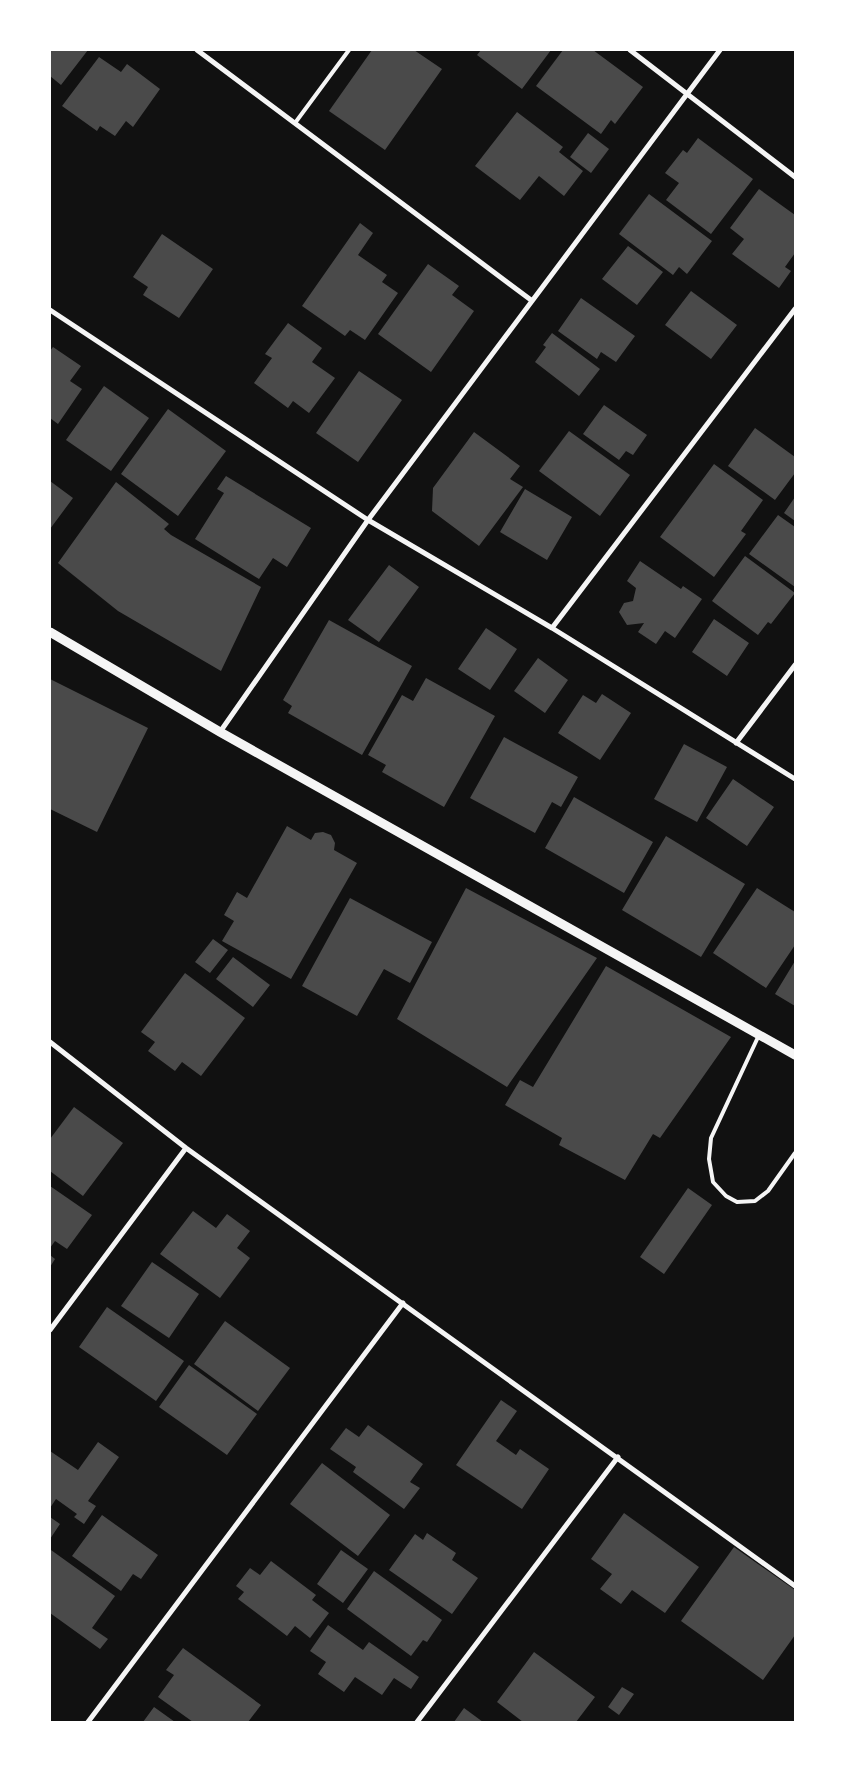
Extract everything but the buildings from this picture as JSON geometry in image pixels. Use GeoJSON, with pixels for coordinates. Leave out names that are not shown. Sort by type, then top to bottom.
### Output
{"type":"FeatureCollection","features":[{"type":"Feature","properties":{"kind":"street"},"geometry":{"type":"LineString","coordinates":[[197,50],[531,300]]}},
{"type":"Feature","properties":{"kind":"street"},"geometry":{"type":"LineString","coordinates":[[630,50],[795,178]]}},
{"type":"Feature","properties":{"kind":"street"},"geometry":{"type":"LineString","coordinates":[[220,732],[368,520],[720,50]]}},
{"type":"Feature","properties":{"kind":"street"},"geometry":{"type":"LineString","coordinates":[[552,628],[795,309]]}},
{"type":"Feature","properties":{"kind":"street"},"geometry":{"type":"LineString","coordinates":[[50,310],[368,520],[552,628],[795,779]]}},
{"type":"Feature","properties":{"kind":"street"},"geometry":{"type":"LineString","coordinates":[[50,632],[220,732],[795,1055]]}},
{"type":"Feature","properties":{"kind":"street"},"geometry":{"type":"LineString","coordinates":[[736,743],[795,665]]}},
{"type":"Feature","properties":{"kind":"street"},"geometry":{"type":"LineString","coordinates":[[50,1042],[186,1148],[795,1586]]}},
{"type":"Feature","properties":{"kind":"street"},"geometry":{"type":"LineString","coordinates":[[50,1330],[186,1148]]}},
{"type":"Feature","properties":{"kind":"street"},"geometry":{"type":"LineString","coordinates":[[88,1722],[403,1303]]}},
{"type":"Feature","properties":{"kind":"street"},"geometry":{"type":"LineString","coordinates":[[417,1722],[618,1457]]}},
{"type":"Feature","properties":{"kind":"lane"},"geometry":{"type":"LineString","coordinates":[[294,123],[349,50]]}},
{"type":"Feature","properties":{"kind":"lane"},"geometry":{"type":"LineString","coordinates":[[759,1035],[711,1138],[709,1159],[713,1182],[726,1196],[737,1202],[755,1201],[768,1192],[795,1153]]}}]}
